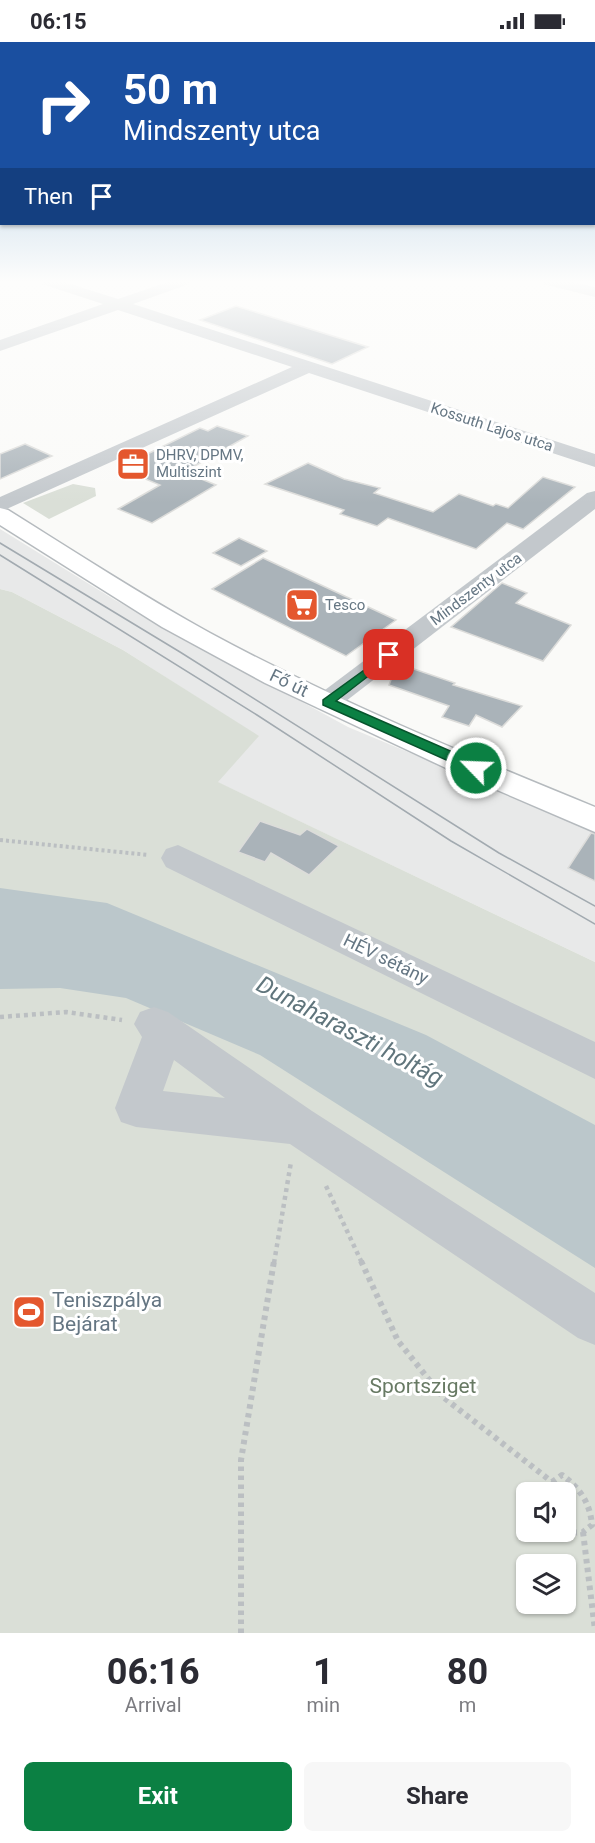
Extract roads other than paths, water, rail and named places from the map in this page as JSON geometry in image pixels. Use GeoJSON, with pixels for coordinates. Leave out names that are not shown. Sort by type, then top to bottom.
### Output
{"type":"FeatureCollection","features":[{"type":"Feature","properties":{"kind":"main road","name":"Fő út"},"geometry":{"type":"LineString","coordinates":[[0,515],[228,653],[327,702],[595,820]]}},
{"type":"Feature","properties":{"kind":"street","name":"Kossuth Lajos utca"},"geometry":{"type":"LineString","coordinates":[[277,355],[595,461]]}},
{"type":"Feature","properties":{"kind":"street"},"geometry":{"type":"LineString","coordinates":[[0,505],[309,366]]}},
{"type":"Feature","properties":{"kind":"street","name":"Mindszenty utca"},"geometry":{"type":"LineString","coordinates":[[327,702],[595,498]]}},
{"type":"Feature","properties":{"kind":"street","name":"HÉV sétány"},"geometry":{"type":"LineString","coordinates":[[178,858],[595,1061]]}},
{"type":"Feature","properties":{"kind":"street"},"geometry":{"type":"LineString","coordinates":[[297,1125],[136,1108],[159,1028],[297,1125],[595,1321]]}},
{"type":"Feature","properties":{"kind":"water","name":"Dunaharaszti holtág"},"geometry":{"type":"Polygon","coordinates":[[[0,888],[107,903],[426,1035],[595,1125],[595,1268],[260,1055],[126,998],[60,988],[0,989],[0,888]]]}},
{"type":"Feature","properties":{"kind":"tram line"},"geometry":{"type":"LineString","coordinates":[[0,543],[180,652],[499,853],[595,906]]}},
{"type":"Feature","properties":{"kind":"tram line"},"geometry":{"type":"LineString","coordinates":[[0,555],[257,715],[451,841],[595,924]]}},
{"type":"Feature","properties":{"kind":"place","name":"DHRV, DPMV, Multiszint"},"geometry":{"type":"Point","coordinates":[133,464]}},
{"type":"Feature","properties":{"kind":"place","name":"Tesco"},"geometry":{"type":"Point","coordinates":[302,605]}},
{"type":"Feature","properties":{"kind":"place","name":"Teniszpálya Bejárat"},"geometry":{"type":"Point","coordinates":[29,1312]}},
{"type":"Feature","properties":{"kind":"park label","name":"Sportsziget"},"geometry":{"type":"Point","coordinates":[423,1386]}}]}
